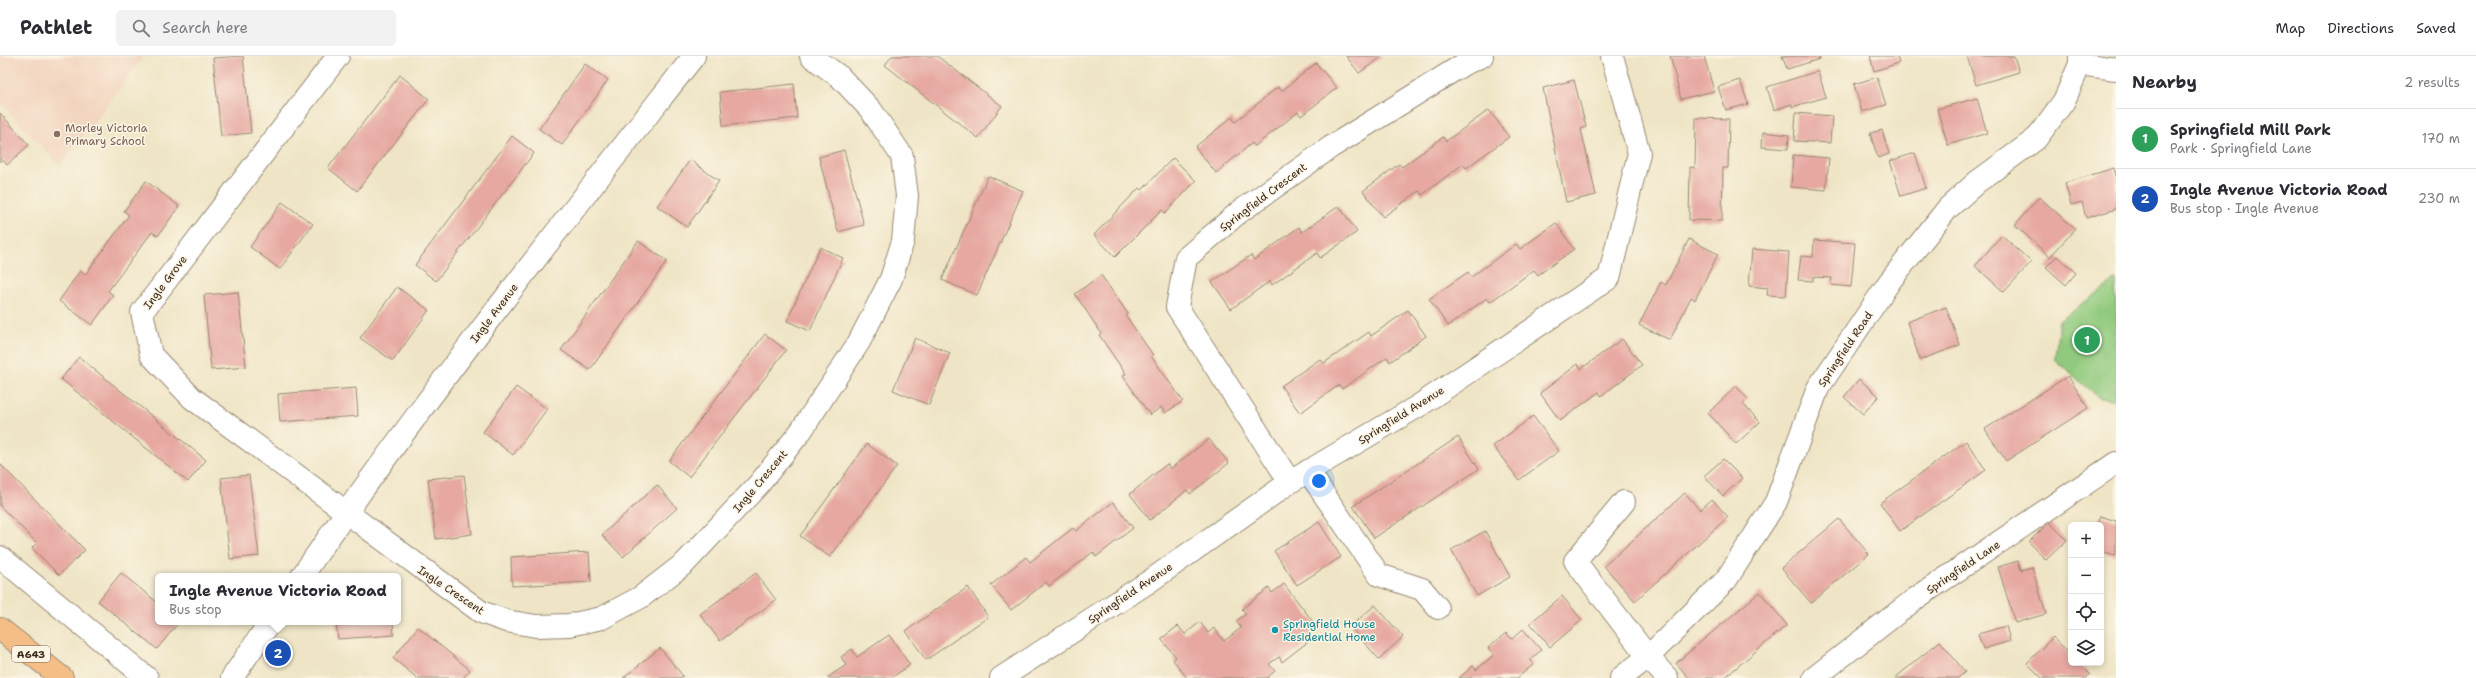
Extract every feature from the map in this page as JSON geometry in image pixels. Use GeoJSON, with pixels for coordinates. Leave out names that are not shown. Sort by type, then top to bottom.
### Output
{"type":"FeatureCollection","features":[{"type":"Feature","properties":{"kind":"main road","name":"A643"},"geometry":{"type":"LineString","coordinates":[[0,629],[62,678]]}},
{"type":"Feature","properties":{"kind":"street","name":"Ingle Grove"},"geometry":{"type":"LineString","coordinates":[[338,56],[142,312],[151,355],[192,398],[346,512]]}},
{"type":"Feature","properties":{"kind":"street","name":"Ingle Avenue"},"geometry":{"type":"LineString","coordinates":[[304,573],[346,512],[545,245],[694,56]]}},
{"type":"Feature","properties":{"kind":"street","name":"Ingle Crescent"},"geometry":{"type":"LineString","coordinates":[[346,512],[415,565],[481,612],[506,621],[536,626],[569,625],[602,618],[641,597],[685,564],[759,484],[801,431],[859,342],[890,278],[903,241],[907,196],[902,156],[871,110],[840,77],[811,56]]}},
{"type":"Feature","properties":{"kind":"street","name":"Springfield Crescent"},"geometry":{"type":"LineString","coordinates":[[1438,608],[1422,588],[1379,575],[1299,476],[1177,307],[1186,258],[1238,213],[1331,147],[1464,64],[1482,56]]}},
{"type":"Feature","properties":{"kind":"street","name":"Springfield Avenue"},"geometry":{"type":"LineString","coordinates":[[1001,678],[1150,581],[1299,476],[1420,405],[1609,278],[1639,153],[1612,56]]}},
{"type":"Feature","properties":{"kind":"street"},"geometry":{"type":"LineString","coordinates":[[2080,60],[2116,69]]}},
{"type":"Feature","properties":{"kind":"street","name":"Springfield Road"},"geometry":{"type":"LineString","coordinates":[[1621,678],[1648,657],[1726,580],[1776,502],[1818,388],[1890,281],[1948,208],[1977,182],[2036,139],[2064,101],[2080,60]]}},
{"type":"Feature","properties":{"kind":"street","name":"Springfield Lane"},"geometry":{"type":"LineString","coordinates":[[1814,678],[1915,599],[2116,463]]}},
{"type":"Feature","properties":{"kind":"street"},"geometry":{"type":"LineString","coordinates":[[1624,502],[1575,561],[1648,657],[1668,678]]}},
{"type":"Feature","properties":{"kind":"street"},"geometry":{"type":"LineString","coordinates":[[0,557],[147,678]]}},
{"type":"Feature","properties":{"kind":"street"},"geometry":{"type":"LineString","coordinates":[[232,678],[268,625]]}},
{"type":"Feature","properties":{"kind":"shaded area","name":"Morley Victoria Primary School"},"geometry":{"type":"Polygon","coordinates":[[[0,56],[144,56],[60,166],[0,102],[0,56]]]}},
{"type":"Feature","properties":{"kind":"green space"},"geometry":{"type":"Polygon","coordinates":[[[2116,280],[2116,401],[2097,397],[2055,359],[2059,320],[2116,280]]]}},
{"type":"Feature","properties":{"kind":"building"},"geometry":{"type":"Polygon","coordinates":[[[243,56],[251,133],[221,136],[213,58],[243,56]]]}},
{"type":"Feature","properties":{"kind":"building"},"geometry":{"type":"Polygon","coordinates":[[[892,56],[937,56],[1002,106],[978,138],[885,65],[892,56]]]}},
{"type":"Feature","properties":{"kind":"building"},"geometry":{"type":"Polygon","coordinates":[[[1346,56],[1383,56],[1359,73],[1346,56]]]}},
{"type":"Feature","properties":{"kind":"building"},"geometry":{"type":"Polygon","coordinates":[[[1670,56],[1704,56],[1714,91],[1681,99],[1670,56]]]}},
{"type":"Feature","properties":{"kind":"building"},"geometry":{"type":"Polygon","coordinates":[[[1782,56],[1819,56],[1820,59],[1787,69],[1782,56]]]}},
{"type":"Feature","properties":{"kind":"building"},"geometry":{"type":"Polygon","coordinates":[[[1870,56],[1897,56],[1899,63],[1874,71],[1870,56]]]}},
{"type":"Feature","properties":{"kind":"building"},"geometry":{"type":"Polygon","coordinates":[[[1967,56],[2014,56],[2019,72],[1976,85],[1967,56]]]}},
{"type":"Feature","properties":{"kind":"building"},"geometry":{"type":"Polygon","coordinates":[[[1316,63],[1337,88],[1301,116],[1298,112],[1255,146],[1252,143],[1216,173],[1195,147],[1232,117],[1235,122],[1278,87],[1282,91],[1316,63]]]}},
{"type":"Feature","properties":{"kind":"building"},"geometry":{"type":"Polygon","coordinates":[[[585,64],[608,80],[562,145],[539,129],[585,64]]]}},
{"type":"Feature","properties":{"kind":"building"},"geometry":{"type":"Polygon","coordinates":[[[1818,71],[1826,97],[1792,107],[1792,104],[1774,110],[1767,87],[1818,71]]]}},
{"type":"Feature","properties":{"kind":"building"},"geometry":{"type":"Polygon","coordinates":[[[400,75],[429,99],[357,191],[328,168],[400,75]]]}},
{"type":"Feature","properties":{"kind":"building"},"geometry":{"type":"Polygon","coordinates":[[[1877,77],[1886,105],[1862,112],[1854,84],[1877,77]]]}},
{"type":"Feature","properties":{"kind":"building"},"geometry":{"type":"Polygon","coordinates":[[[1574,80],[1586,127],[1581,129],[1596,195],[1566,202],[1543,88],[1574,80]]]}},
{"type":"Feature","properties":{"kind":"building"},"geometry":{"type":"Polygon","coordinates":[[[1740,80],[1748,104],[1726,110],[1718,87],[1740,80]]]}},
{"type":"Feature","properties":{"kind":"building"},"geometry":{"type":"Polygon","coordinates":[[[794,84],[797,118],[723,126],[720,92],[794,84]]]}},
{"type":"Feature","properties":{"kind":"building"},"geometry":{"type":"Polygon","coordinates":[[[1977,98],[1987,133],[1948,145],[1937,109],[1977,98]]]}},
{"type":"Feature","properties":{"kind":"building"},"geometry":{"type":"Polygon","coordinates":[[[1489,110],[1509,137],[1466,168],[1463,164],[1422,195],[1419,191],[1383,217],[1363,191],[1399,164],[1402,167],[1443,137],[1446,141],[1489,110]]]}},
{"type":"Feature","properties":{"kind":"building"},"geometry":{"type":"Polygon","coordinates":[[[0,113],[29,145],[7,165],[3,160],[0,162],[0,113]]]}},
{"type":"Feature","properties":{"kind":"building"},"geometry":{"type":"Polygon","coordinates":[[[1796,113],[1832,116],[1830,143],[1794,141],[1796,113]]]}},
{"type":"Feature","properties":{"kind":"building"},"geometry":{"type":"Polygon","coordinates":[[[1696,118],[1729,119],[1728,168],[1723,168],[1722,221],[1689,220],[1690,167],[1695,168],[1696,118]]]}},
{"type":"Feature","properties":{"kind":"building"},"geometry":{"type":"Polygon","coordinates":[[[1882,130],[1889,154],[1878,158],[1870,133],[1882,130]]]}},
{"type":"Feature","properties":{"kind":"building"},"geometry":{"type":"Polygon","coordinates":[[[1763,132],[1789,135],[1788,149],[1762,147],[1763,132]]]}},
{"type":"Feature","properties":{"kind":"building"},"geometry":{"type":"Polygon","coordinates":[[[512,136],[534,153],[436,281],[415,265],[512,136]]]}},
{"type":"Feature","properties":{"kind":"building"},"geometry":{"type":"Polygon","coordinates":[[[844,150],[864,225],[838,232],[819,157],[844,150]]]}},
{"type":"Feature","properties":{"kind":"building"},"geometry":{"type":"Polygon","coordinates":[[[1915,153],[1926,188],[1901,196],[1890,161],[1915,153]]]}},
{"type":"Feature","properties":{"kind":"building"},"geometry":{"type":"Polygon","coordinates":[[[1793,155],[1829,158],[1826,190],[1791,187],[1793,155]]]}},
{"type":"Feature","properties":{"kind":"building"},"geometry":{"type":"Polygon","coordinates":[[[1173,158],[1196,181],[1165,213],[1162,210],[1115,257],[1094,235],[1139,188],[1142,190],[1173,158]]]}},
{"type":"Feature","properties":{"kind":"building"},"geometry":{"type":"Polygon","coordinates":[[[690,160],[719,181],[687,227],[657,206],[690,160]]]}},
{"type":"Feature","properties":{"kind":"building"},"geometry":{"type":"Polygon","coordinates":[[[2114,168],[2116,175],[2116,209],[2086,218],[2082,202],[2071,205],[2065,183],[2114,168]]]}},
{"type":"Feature","properties":{"kind":"building"},"geometry":{"type":"Polygon","coordinates":[[[988,176],[1023,191],[977,295],[942,280],[988,176]]]}},
{"type":"Feature","properties":{"kind":"building"},"geometry":{"type":"Polygon","coordinates":[[[146,181],[179,206],[158,236],[152,232],[108,291],[113,295],[92,325],[59,301],[80,271],[85,275],[129,215],[124,211],[146,181]]]}},
{"type":"Feature","properties":{"kind":"building"},"geometry":{"type":"Polygon","coordinates":[[[2039,197],[2075,229],[2050,257],[2015,225],[2039,197]]]}},
{"type":"Feature","properties":{"kind":"building"},"geometry":{"type":"Polygon","coordinates":[[[282,202],[313,224],[280,269],[250,247],[282,202]]]}},
{"type":"Feature","properties":{"kind":"building"},"geometry":{"type":"Polygon","coordinates":[[[1339,206],[1357,232],[1320,258],[1317,253],[1272,285],[1270,281],[1231,309],[1212,282],[1251,255],[1254,260],[1299,227],[1302,232],[1339,206]]]}},
{"type":"Feature","properties":{"kind":"building"},"geometry":{"type":"Polygon","coordinates":[[[1556,223],[1574,249],[1538,275],[1534,270],[1490,302],[1487,298],[1448,326],[1429,299],[1468,272],[1471,277],[1516,244],[1520,249],[1556,223]]]}},
{"type":"Feature","properties":{"kind":"building"},"geometry":{"type":"Polygon","coordinates":[[[2002,235],[2031,262],[2004,292],[1975,266],[2002,235]]]}},
{"type":"Feature","properties":{"kind":"building"},"geometry":{"type":"Polygon","coordinates":[[[1689,239],[1718,254],[1695,300],[1691,297],[1670,340],[1639,325],[1661,282],[1666,285],[1689,239]]]}},
{"type":"Feature","properties":{"kind":"building"},"geometry":{"type":"Polygon","coordinates":[[[1814,240],[1855,243],[1851,287],[1831,285],[1832,278],[1813,277],[1813,281],[1798,280],[1801,256],[1813,257],[1814,240]]]}},
{"type":"Feature","properties":{"kind":"building"},"geometry":{"type":"Polygon","coordinates":[[[638,241],[667,261],[590,370],[561,350],[638,241]]]}},
{"type":"Feature","properties":{"kind":"building"},"geometry":{"type":"Polygon","coordinates":[[[820,247],[843,258],[810,331],[787,321],[820,247]]]}},
{"type":"Feature","properties":{"kind":"building"},"geometry":{"type":"Polygon","coordinates":[[[1752,249],[1789,252],[1786,296],[1767,295],[1768,288],[1749,286],[1752,249]]]}},
{"type":"Feature","properties":{"kind":"building"},"geometry":{"type":"Polygon","coordinates":[[[2057,256],[2076,273],[2066,285],[2046,267],[2057,256]]]}},
{"type":"Feature","properties":{"kind":"building"},"geometry":{"type":"Polygon","coordinates":[[[1101,275],[1128,314],[1126,316],[1153,355],[1151,356],[1183,401],[1165,413],[1161,407],[1150,415],[1123,376],[1126,374],[1099,335],[1101,333],[1075,294],[1101,275]]]}},
{"type":"Feature","properties":{"kind":"building"},"geometry":{"type":"Polygon","coordinates":[[[397,287],[429,310],[393,361],[360,338],[397,287]]]}},
{"type":"Feature","properties":{"kind":"building"},"geometry":{"type":"Polygon","coordinates":[[[238,292],[246,367],[211,370],[204,295],[238,292]]]}},
{"type":"Feature","properties":{"kind":"building"},"geometry":{"type":"Polygon","coordinates":[[[1946,307],[1960,345],[1920,360],[1907,322],[1946,307]]]}},
{"type":"Feature","properties":{"kind":"building"},"geometry":{"type":"Polygon","coordinates":[[[1408,310],[1426,336],[1390,362],[1387,357],[1342,389],[1339,385],[1300,413],[1281,386],[1320,359],[1324,363],[1369,332],[1371,336],[1408,310]]]}},
{"type":"Feature","properties":{"kind":"building"},"geometry":{"type":"Polygon","coordinates":[[[765,334],[786,350],[689,477],[669,461],[765,334]]]}},
{"type":"Feature","properties":{"kind":"building"},"geometry":{"type":"Polygon","coordinates":[[[915,338],[950,353],[929,405],[893,390],[915,338]]]}},
{"type":"Feature","properties":{"kind":"building"},"geometry":{"type":"Polygon","coordinates":[[[1622,339],[1642,365],[1601,396],[1599,392],[1560,421],[1540,393],[1578,364],[1581,369],[1622,339]]]}},
{"type":"Feature","properties":{"kind":"building"},"geometry":{"type":"Polygon","coordinates":[[[79,357],[206,460],[188,482],[61,379],[79,357]]]}},
{"type":"Feature","properties":{"kind":"building"},"geometry":{"type":"Polygon","coordinates":[[[2068,376],[2088,408],[2006,461],[1985,429],[2068,376]]]}},
{"type":"Feature","properties":{"kind":"building"},"geometry":{"type":"Polygon","coordinates":[[[1859,379],[1879,396],[1863,414],[1844,397],[1859,379]]]}},
{"type":"Feature","properties":{"kind":"building"},"geometry":{"type":"Polygon","coordinates":[[[1736,386],[1748,399],[1743,404],[1760,422],[1736,444],[1708,413],[1736,386]]]}},
{"type":"Feature","properties":{"kind":"building"},"geometry":{"type":"Polygon","coordinates":[[[516,387],[547,409],[513,455],[483,432],[516,387]]]}},
{"type":"Feature","properties":{"kind":"building"},"geometry":{"type":"Polygon","coordinates":[[[356,388],[358,416],[280,422],[278,394],[356,388]]]}},
{"type":"Feature","properties":{"kind":"building"},"geometry":{"type":"Polygon","coordinates":[[[1533,416],[1559,451],[1519,480],[1493,446],[1533,416]]]}},
{"type":"Feature","properties":{"kind":"building"},"geometry":{"type":"Polygon","coordinates":[[[1458,437],[1479,469],[1374,538],[1353,506],[1458,437]]]}},
{"type":"Feature","properties":{"kind":"building"},"geometry":{"type":"Polygon","coordinates":[[[1209,439],[1229,463],[1190,494],[1187,490],[1150,520],[1130,494],[1167,464],[1170,469],[1209,439]]]}},
{"type":"Feature","properties":{"kind":"building"},"geometry":{"type":"Polygon","coordinates":[[[1966,441],[1986,470],[1900,531],[1880,503],[1966,441]]]}},
{"type":"Feature","properties":{"kind":"building"},"geometry":{"type":"Polygon","coordinates":[[[867,444],[897,466],[830,557],[800,536],[867,444]]]}},
{"type":"Feature","properties":{"kind":"building"},"geometry":{"type":"Polygon","coordinates":[[[1723,459],[1742,478],[1723,496],[1704,476],[1723,459]]]}},
{"type":"Feature","properties":{"kind":"building"},"geometry":{"type":"Polygon","coordinates":[[[0,464],[85,550],[59,575],[32,548],[37,543],[0,506],[0,464]]]}},
{"type":"Feature","properties":{"kind":"building"},"geometry":{"type":"Polygon","coordinates":[[[249,475],[259,556],[230,559],[221,478],[249,475]]]}},
{"type":"Feature","properties":{"kind":"building"},"geometry":{"type":"Polygon","coordinates":[[[464,475],[472,534],[436,539],[428,479],[464,475]]]}},
{"type":"Feature","properties":{"kind":"building"},"geometry":{"type":"Polygon","coordinates":[[[657,485],[677,508],[623,557],[602,535],[657,485]]]}},
{"type":"Feature","properties":{"kind":"building"},"geometry":{"type":"Polygon","coordinates":[[[1685,493],[1700,510],[1712,499],[1728,517],[1635,601],[1604,566],[1685,493]]]}},
{"type":"Feature","properties":{"kind":"building"},"geometry":{"type":"Polygon","coordinates":[[[1113,502],[1133,528],[1096,557],[1093,552],[1049,586],[1046,582],[1011,610],[991,585],[1026,557],[1030,562],[1073,528],[1076,531],[1113,502]]]}},
{"type":"Feature","properties":{"kind":"building"},"geometry":{"type":"Polygon","coordinates":[[[2100,516],[2116,521],[2116,556],[2104,553],[2104,522],[2098,522],[2100,516]]]}},
{"type":"Feature","properties":{"kind":"building"},"geometry":{"type":"Polygon","coordinates":[[[1839,519],[1869,554],[1811,603],[1781,568],[1839,519]]]}},
{"type":"Feature","properties":{"kind":"building"},"geometry":{"type":"Polygon","coordinates":[[[1319,522],[1341,557],[1297,585],[1274,551],[1319,522]]]}},
{"type":"Feature","properties":{"kind":"building"},"geometry":{"type":"Polygon","coordinates":[[[2049,522],[2067,540],[2046,560],[2029,542],[2049,522]]]}},
{"type":"Feature","properties":{"kind":"building"},"geometry":{"type":"Polygon","coordinates":[[[1485,531],[1510,577],[1477,596],[1451,550],[1485,531]]]}},
{"type":"Feature","properties":{"kind":"building"},"geometry":{"type":"Polygon","coordinates":[[[589,552],[591,582],[512,586],[511,557],[589,552]]]}},
{"type":"Feature","properties":{"kind":"building"},"geometry":{"type":"Polygon","coordinates":[[[2018,561],[2021,570],[2032,567],[2046,614],[2015,623],[1998,567],[2018,561]]]}},
{"type":"Feature","properties":{"kind":"building"},"geometry":{"type":"Polygon","coordinates":[[[121,573],[155,601],[155,625],[177,625],[157,649],[98,601],[121,573]]]}},
{"type":"Feature","properties":{"kind":"building"},"geometry":{"type":"Polygon","coordinates":[[[756,573],[776,600],[720,641],[700,614],[756,573]]]}},
{"type":"Feature","properties":{"kind":"building","name":"Springfield House Residential Home"},"geometry":{"type":"Polygon","coordinates":[[[1284,584],[1317,627],[1305,636],[1309,641],[1282,662],[1279,657],[1269,664],[1275,671],[1267,678],[1187,678],[1173,660],[1176,657],[1161,639],[1178,626],[1185,634],[1200,622],[1208,633],[1214,628],[1224,641],[1241,628],[1236,621],[1246,614],[1242,609],[1269,588],[1272,593],[1284,584]]]}},
{"type":"Feature","properties":{"kind":"building"},"geometry":{"type":"Polygon","coordinates":[[[968,587],[988,617],[926,660],[906,631],[968,587]]]}},
{"type":"Feature","properties":{"kind":"building"},"geometry":{"type":"Polygon","coordinates":[[[1760,592],[1787,625],[1724,678],[1689,678],[1676,663],[1760,592]]]}},
{"type":"Feature","properties":{"kind":"building"},"geometry":{"type":"Polygon","coordinates":[[[1562,596],[1582,620],[1550,647],[1530,623],[1562,596]]]}},
{"type":"Feature","properties":{"kind":"building"},"geometry":{"type":"Polygon","coordinates":[[[1375,605],[1403,637],[1379,659],[1350,627],[1375,605]]]}},
{"type":"Feature","properties":{"kind":"building"},"geometry":{"type":"Polygon","coordinates":[[[336,625],[393,625],[394,635],[338,639],[336,625]]]}},
{"type":"Feature","properties":{"kind":"building"},"geometry":{"type":"Polygon","coordinates":[[[2006,626],[2010,641],[1983,649],[1978,634],[2006,626]]]}},
{"type":"Feature","properties":{"kind":"building"},"geometry":{"type":"Polygon","coordinates":[[[418,627],[470,670],[463,678],[417,678],[393,658],[418,627]]]}},
{"type":"Feature","properties":{"kind":"building"},"geometry":{"type":"Polygon","coordinates":[[[1523,629],[1541,650],[1530,660],[1534,664],[1517,678],[1459,678],[1473,666],[1476,670],[1494,655],[1488,648],[1506,633],[1512,639],[1523,629]]]}},
{"type":"Feature","properties":{"kind":"building"},"geometry":{"type":"Polygon","coordinates":[[[889,635],[910,665],[891,678],[827,678],[846,665],[841,657],[852,649],[857,657],[889,635]]]}},
{"type":"Feature","properties":{"kind":"building"},"geometry":{"type":"Polygon","coordinates":[[[2053,637],[2068,652],[2068,666],[2082,666],[2090,674],[2087,678],[2042,678],[2027,663],[2053,637]]]}},
{"type":"Feature","properties":{"kind":"building"},"geometry":{"type":"Polygon","coordinates":[[[1940,641],[1965,672],[1958,678],[1895,678],[1940,641]]]}},
{"type":"Feature","properties":{"kind":"building"},"geometry":{"type":"Polygon","coordinates":[[[660,648],[683,676],[680,678],[623,678],[660,648]]]}},
{"type":"Feature","properties":{"kind":"place","name":"Morley Victoria Primary School"},"geometry":{"type":"Point","coordinates":[57,134]}},
{"type":"Feature","properties":{"kind":"place","name":"Springfield Mill Park"},"geometry":{"type":"Point","coordinates":[2087,340]}},
{"type":"Feature","properties":{"kind":"place","name":"Springfield House Residential Home"},"geometry":{"type":"Point","coordinates":[1275,630]}},
{"type":"Feature","properties":{"kind":"place","name":"Ingle Avenue Victoria Road"},"geometry":{"type":"Point","coordinates":[278,653]}}]}
